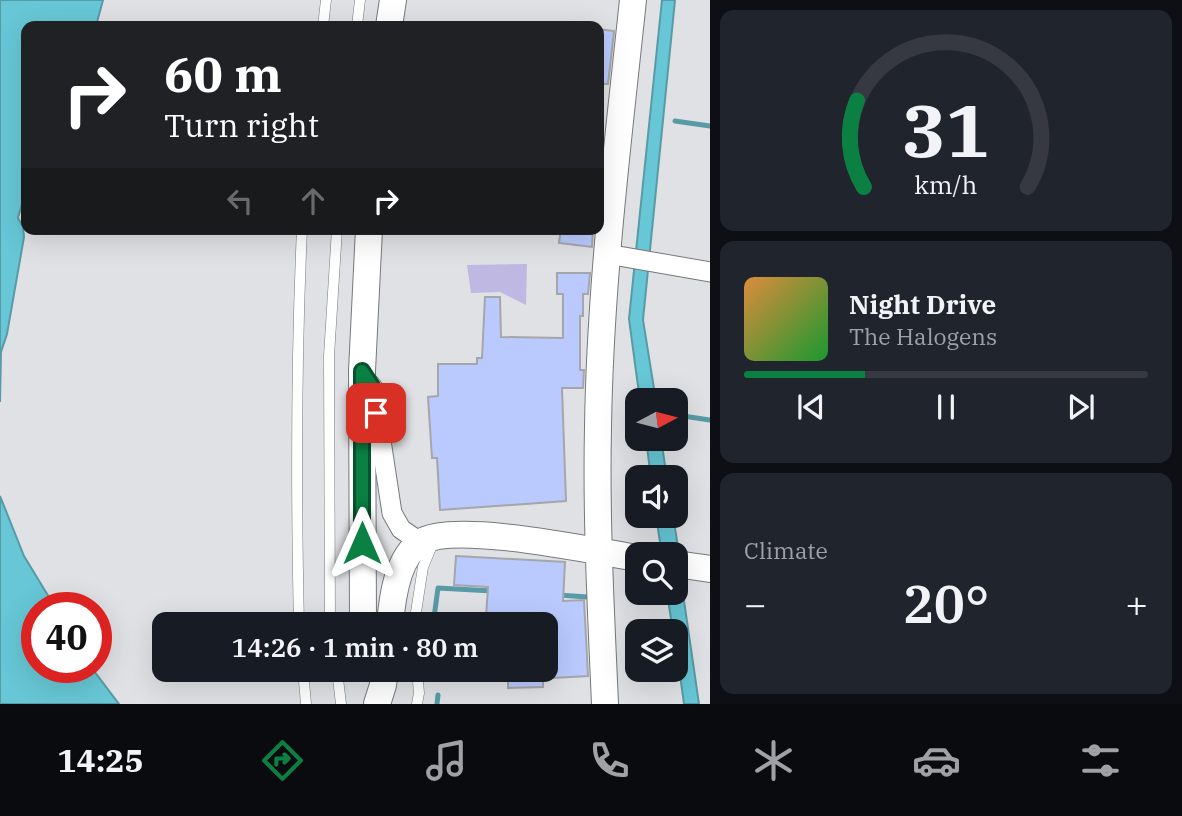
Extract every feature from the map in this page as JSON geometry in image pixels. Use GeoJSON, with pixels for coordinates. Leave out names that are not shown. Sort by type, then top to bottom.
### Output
{"type":"FeatureCollection","features":[{"type":"Feature","properties":{"kind":"street"},"geometry":{"type":"LineString","coordinates":[[390,21],[393,0]]}},
{"type":"Feature","properties":{"kind":"street"},"geometry":{"type":"LineString","coordinates":[[605,704],[598,552],[598,427],[618,256],[633,0]]}},
{"type":"Feature","properties":{"kind":"street"},"geometry":{"type":"LineString","coordinates":[[363,612],[362,371],[369,235]]}},
{"type":"Feature","properties":{"kind":"street"},"geometry":{"type":"LineString","coordinates":[[618,256],[709,272]]}},
{"type":"Feature","properties":{"kind":"street"},"geometry":{"type":"LineString","coordinates":[[362,371],[373,388],[392,513],[401,529],[428,539],[472,533],[625,556]]}},
{"type":"Feature","properties":{"kind":"street"},"geometry":{"type":"LineString","coordinates":[[391,612],[403,565],[428,539]]}},
{"type":"Feature","properties":{"kind":"street"},"geometry":{"type":"LineString","coordinates":[[371,682],[376,704]]}},
{"type":"Feature","properties":{"kind":"street"},"geometry":{"type":"LineString","coordinates":[[376,704],[383,682]]}},
{"type":"Feature","properties":{"kind":"lane"},"geometry":{"type":"LineString","coordinates":[[324,21],[326,0]]}},
{"type":"Feature","properties":{"kind":"lane"},"geometry":{"type":"LineString","coordinates":[[358,21],[360,0]]}},
{"type":"Feature","properties":{"kind":"lane"},"geometry":{"type":"LineString","coordinates":[[299,612],[296,368],[302,235]]}},
{"type":"Feature","properties":{"kind":"lane"},"geometry":{"type":"LineString","coordinates":[[330,612],[329,356],[337,235]]}},
{"type":"Feature","properties":{"kind":"lane"},"geometry":{"type":"LineString","coordinates":[[416,612],[428,539]]}},
{"type":"Feature","properties":{"kind":"lane"},"geometry":{"type":"LineString","coordinates":[[304,682],[306,704]]}},
{"type":"Feature","properties":{"kind":"lane"},"geometry":{"type":"LineString","coordinates":[[338,682],[341,704]]}},
{"type":"Feature","properties":{"kind":"lane"},"geometry":{"type":"LineString","coordinates":[[417,704],[418,682]]}},
{"type":"Feature","properties":{"kind":"shaded area"},"geometry":{"type":"Polygon","coordinates":[[[527,264],[526,305],[500,292],[471,293],[467,265],[527,264]]]}},
{"type":"Feature","properties":{"kind":"water"},"geometry":{"type":"Polygon","coordinates":[[[0,0],[103,0],[97,21],[21,21],[21,208],[18,218],[21,235],[24,237],[7,334],[1,352],[0,402],[0,0]]]}},
{"type":"Feature","properties":{"kind":"water"},"geometry":{"type":"Polygon","coordinates":[[[662,0],[675,0],[643,320],[654,388],[638,388],[629,319],[662,0]]]}},
{"type":"Feature","properties":{"kind":"water"},"geometry":{"type":"Polygon","coordinates":[[[648,452],[663,452],[665,465],[649,465],[648,452]]]}},
{"type":"Feature","properties":{"kind":"water"},"geometry":{"type":"Polygon","coordinates":[[[0,496],[24,556],[46,592],[21,592],[21,683],[103,683],[119,704],[0,704],[0,496]]]}},
{"type":"Feature","properties":{"kind":"water"},"geometry":{"type":"Polygon","coordinates":[[[658,528],[675,528],[677,542],[660,542],[658,528]]]}},
{"type":"Feature","properties":{"kind":"water"},"geometry":{"type":"Polygon","coordinates":[[[669,605],[685,605],[687,619],[671,619],[669,605]]]}},
{"type":"Feature","properties":{"kind":"water"},"geometry":{"type":"Polygon","coordinates":[[[688,628],[699,704],[684,704],[681,682],[688,682],[688,628]]]}},
{"type":"Feature","properties":{"kind":"building"},"geometry":{"type":"Polygon","coordinates":[[[604,30],[614,31],[608,84],[604,84],[604,30]]]}},
{"type":"Feature","properties":{"kind":"building"},"geometry":{"type":"Polygon","coordinates":[[[560,235],[593,235],[592,247],[559,243],[560,235]]]}},
{"type":"Feature","properties":{"kind":"building"},"geometry":{"type":"Polygon","coordinates":[[[557,273],[590,273],[588,294],[583,294],[583,316],[580,316],[580,370],[584,370],[583,388],[562,388],[566,501],[440,510],[437,458],[432,458],[428,397],[438,396],[438,364],[477,364],[477,358],[482,358],[485,297],[500,297],[501,337],[563,338],[563,294],[557,294],[557,273]]]}},
{"type":"Feature","properties":{"kind":"building"},"geometry":{"type":"Polygon","coordinates":[[[456,556],[565,562],[563,601],[584,600],[588,676],[558,678],[558,612],[486,612],[488,587],[454,585],[456,556]]]}},
{"type":"Feature","properties":{"kind":"building"},"geometry":{"type":"Polygon","coordinates":[[[508,682],[543,682],[543,687],[508,688],[508,682]]]}},
{"type":"Feature","properties":{"kind":"waterway"},"geometry":{"type":"LineString","coordinates":[[675,121],[710,126]]}},
{"type":"Feature","properties":{"kind":"waterway"},"geometry":{"type":"LineString","coordinates":[[688,417],[710,420]]}},
{"type":"Feature","properties":{"kind":"waterway"},"geometry":{"type":"LineString","coordinates":[[435,612],[438,588],[492,591]]}},
{"type":"Feature","properties":{"kind":"waterway"},"geometry":{"type":"LineString","coordinates":[[558,595],[588,597]]}},
{"type":"Feature","properties":{"kind":"waterway"},"geometry":{"type":"LineString","coordinates":[[437,704],[438,695]]}},
{"type":"Feature","properties":{"kind":"route"},"geometry":{"type":"LineString","coordinates":[[362,543],[362,371],[373,388],[376,413]]}}]}
